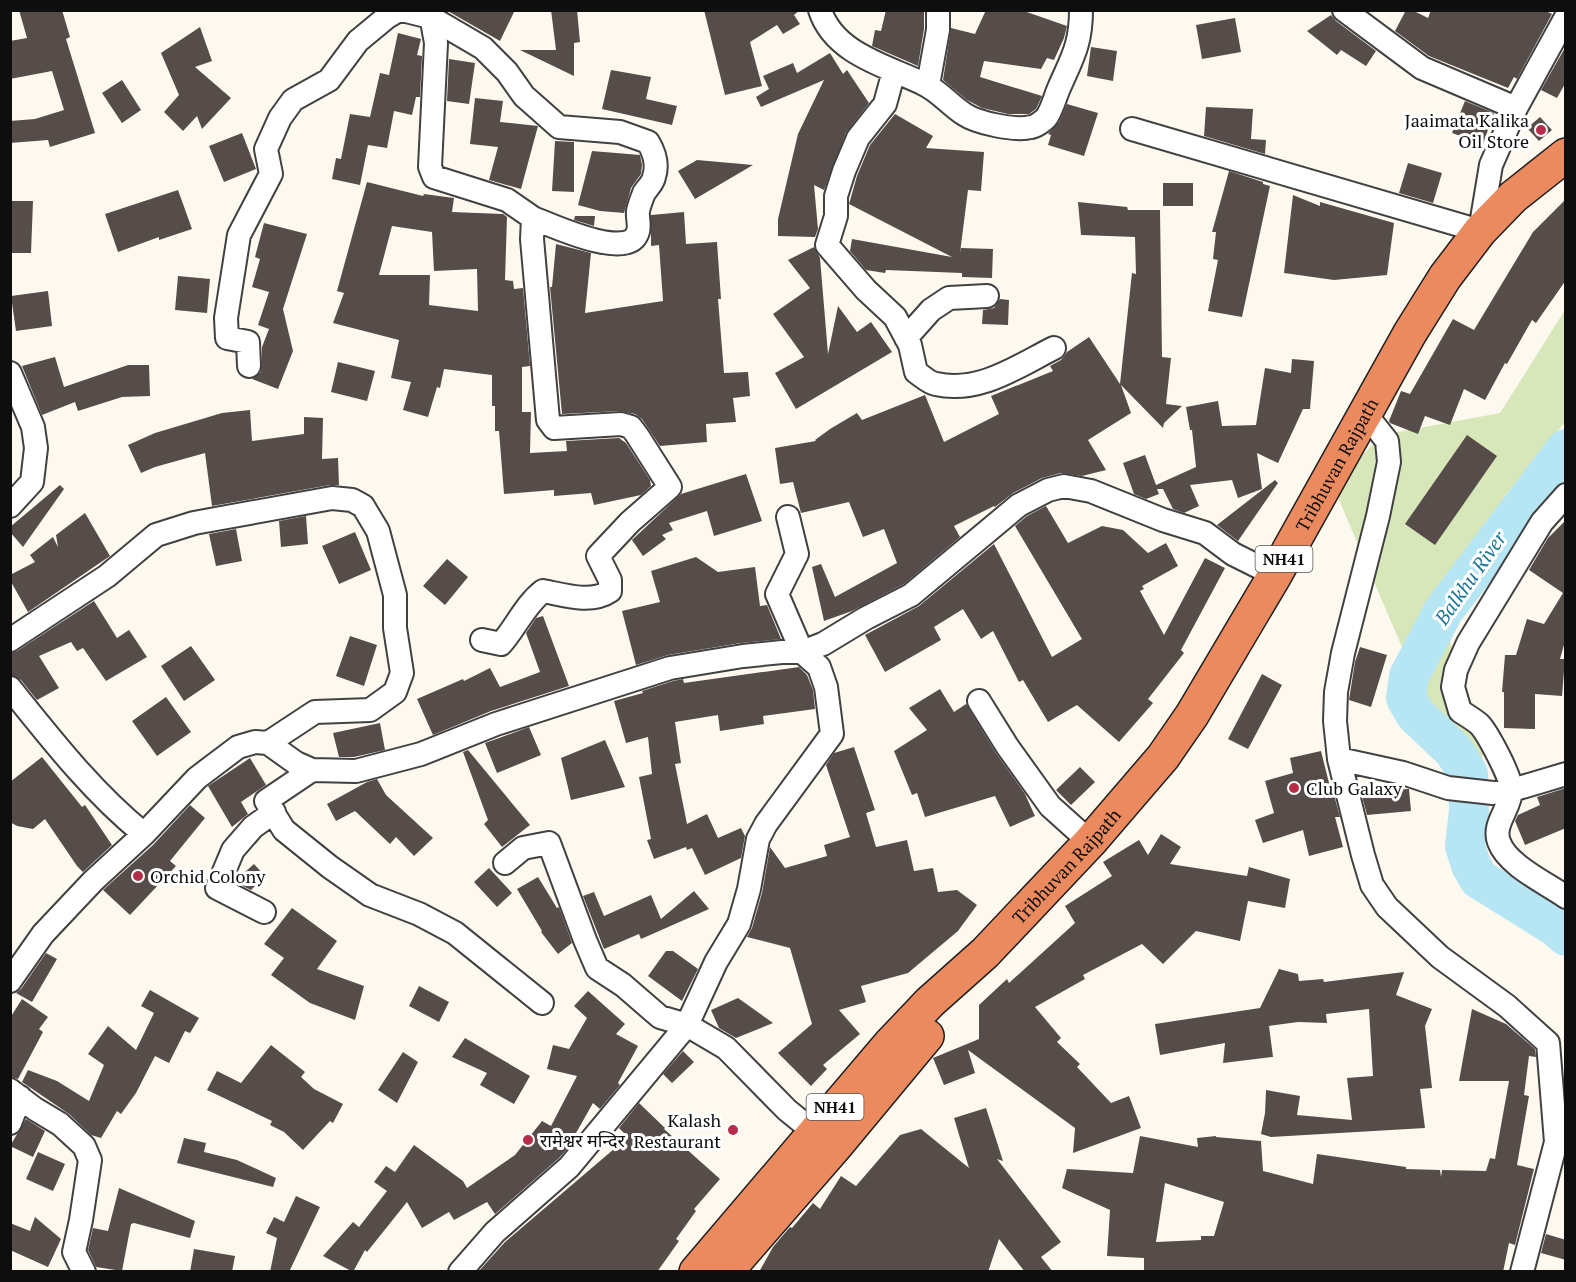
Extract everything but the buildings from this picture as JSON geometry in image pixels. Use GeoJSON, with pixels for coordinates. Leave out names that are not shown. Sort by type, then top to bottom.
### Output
{"type":"FeatureCollection","features":[{"type":"Feature","properties":{"kind":"highway","name":"Tribhuvan Rajpath"},"geometry":{"type":"LineString","coordinates":[[724,1265],[824,1139],[945,1016],[985,953],[1090,842],[1163,757],[1192,716],[1275,575],[1364,412],[1445,277],[1480,231],[1513,197],[1566,155]]}},
{"type":"Feature","properties":{"kind":"street"},"geometry":{"type":"LineString","coordinates":[[249,366],[248,342],[227,338],[225,318],[238,235],[271,174],[266,149],[280,118],[293,100],[328,80],[358,41],[387,17],[401,10],[430,14],[483,48],[507,72],[524,96],[558,127],[620,132],[648,142],[655,154],[655,177],[644,194],[638,212],[637,235],[630,242],[597,242],[532,218],[507,200],[434,177],[429,156],[436,43],[430,14]]}},
{"type":"Feature","properties":{"kind":"street"},"geometry":{"type":"LineString","coordinates":[[820,10],[824,23],[832,35],[873,63],[928,85],[965,115],[1011,127],[1032,128],[1046,118],[1076,54],[1082,10]]}},
{"type":"Feature","properties":{"kind":"street"},"geometry":{"type":"LineString","coordinates":[[928,85],[938,30],[938,10]]}},
{"type":"Feature","properties":{"kind":"street"},"geometry":{"type":"LineString","coordinates":[[1344,10],[1422,68],[1516,108]]}},
{"type":"Feature","properties":{"kind":"street"},"geometry":{"type":"LineString","coordinates":[[1132,129],[1480,231],[1491,165],[1516,108],[1566,17]]}},
{"type":"Feature","properties":{"kind":"street"},"geometry":{"type":"LineString","coordinates":[[894,71],[885,104],[858,138],[844,171],[836,196],[836,216],[827,245],[866,290],[895,316],[910,345],[916,372],[933,384],[956,386],[986,382],[1054,348]]}},
{"type":"Feature","properties":{"kind":"street"},"geometry":{"type":"LineString","coordinates":[[482,640],[501,644],[531,600],[543,591],[575,598],[601,597],[610,591],[610,580],[598,556],[630,522],[670,487],[631,427],[621,424],[554,428],[548,420],[532,218]]}},
{"type":"Feature","properties":{"kind":"street"},"geometry":{"type":"LineString","coordinates":[[906,338],[931,310],[949,298],[987,296]]}},
{"type":"Feature","properties":{"kind":"street"},"geometry":{"type":"LineString","coordinates":[[10,373],[33,427],[36,448],[32,482],[10,506]]}},
{"type":"Feature","properties":{"kind":"street"},"geometry":{"type":"LineString","coordinates":[[1364,412],[1387,441],[1389,462],[1335,692],[1339,759],[1372,885],[1387,907],[1440,957],[1507,1006],[1548,1043],[1561,1143],[1523,1271]]}},
{"type":"Feature","properties":{"kind":"street"},"geometry":{"type":"LineString","coordinates":[[10,981],[43,934],[93,881],[144,834],[197,778],[238,747],[255,742],[268,743],[296,763],[312,770],[356,771],[412,757],[496,724],[670,668],[753,655],[802,652],[824,644],[866,618],[911,595],[1019,505],[1048,489],[1064,486],[1091,491],[1163,520],[1205,532],[1233,554],[1275,575]]}},
{"type":"Feature","properties":{"kind":"street"},"geometry":{"type":"LineString","coordinates":[[1566,495],[1542,522],[1474,633],[1456,670],[1453,687],[1460,711],[1480,725],[1509,777],[1502,792],[1497,840],[1502,849],[1518,865],[1566,897]]}},
{"type":"Feature","properties":{"kind":"street"},"geometry":{"type":"LineString","coordinates":[[10,640],[107,576],[156,535],[194,523],[332,498],[352,500],[363,506],[378,531],[394,595],[395,628],[402,673],[395,692],[370,710],[315,712],[268,743]]}},
{"type":"Feature","properties":{"kind":"street"},"geometry":{"type":"LineString","coordinates":[[460,1272],[495,1232],[569,1167],[687,1025],[716,962],[739,924],[749,889],[758,839],[766,824],[832,734],[826,687],[819,667],[802,652],[777,594],[797,554],[788,517]]}},
{"type":"Feature","properties":{"kind":"street"},"geometry":{"type":"LineString","coordinates":[[10,688],[124,819],[144,834]]}},
{"type":"Feature","properties":{"kind":"street"},"geometry":{"type":"LineString","coordinates":[[979,701],[1050,806],[1090,842]]}},
{"type":"Feature","properties":{"kind":"street"},"geometry":{"type":"LineString","coordinates":[[1339,759],[1403,773],[1448,788],[1502,792],[1566,774]]}},
{"type":"Feature","properties":{"kind":"street"},"geometry":{"type":"LineString","coordinates":[[312,770],[266,801],[284,830],[370,895],[419,914],[455,933],[542,1003]]}},
{"type":"Feature","properties":{"kind":"street"},"geometry":{"type":"LineString","coordinates":[[264,912],[217,888],[233,850],[253,827],[274,812]]}},
{"type":"Feature","properties":{"kind":"street"},"geometry":{"type":"LineString","coordinates":[[505,864],[523,848],[549,843],[597,968],[623,985],[660,1017],[687,1025],[726,1047],[787,1110],[824,1139]]}},
{"type":"Feature","properties":{"kind":"street"},"geometry":{"type":"LineString","coordinates":[[10,1123],[15,1094],[67,1130],[84,1146],[90,1160],[74,1252],[84,1272]]}},
{"type":"Feature","properties":{"kind":"green space"},"geometry":{"type":"Polygon","coordinates":[[[1565,310],[1565,422],[1504,497],[1446,627],[1483,755],[1467,799],[1333,486],[1382,435],[1500,413],[1565,310]]]}},
{"type":"Feature","properties":{"kind":"waterway","name":"Balkhu River"},"geometry":{"type":"LineString","coordinates":[[1566,449],[1444,610],[1409,676],[1406,698],[1416,715],[1454,751],[1468,774],[1469,811],[1465,846],[1471,865],[1479,879],[1556,927],[1566,936]]}},
{"type":"Feature","properties":{"kind":"place","name":"Jaaimata Kalika Oil Store"},"geometry":{"type":"Point","coordinates":[1541,130]}},
{"type":"Feature","properties":{"kind":"place","name":"Club Galaxy"},"geometry":{"type":"Point","coordinates":[1294,788]}},
{"type":"Feature","properties":{"kind":"place","name":"Orchid Colony"},"geometry":{"type":"Point","coordinates":[138,876]}},
{"type":"Feature","properties":{"kind":"place","name":"Kalash Restaurant"},"geometry":{"type":"Point","coordinates":[733,1130]}},
{"type":"Feature","properties":{"kind":"place","name":"रामेश्वर मन्दिर"},"geometry":{"type":"Point","coordinates":[528,1140]}}]}
